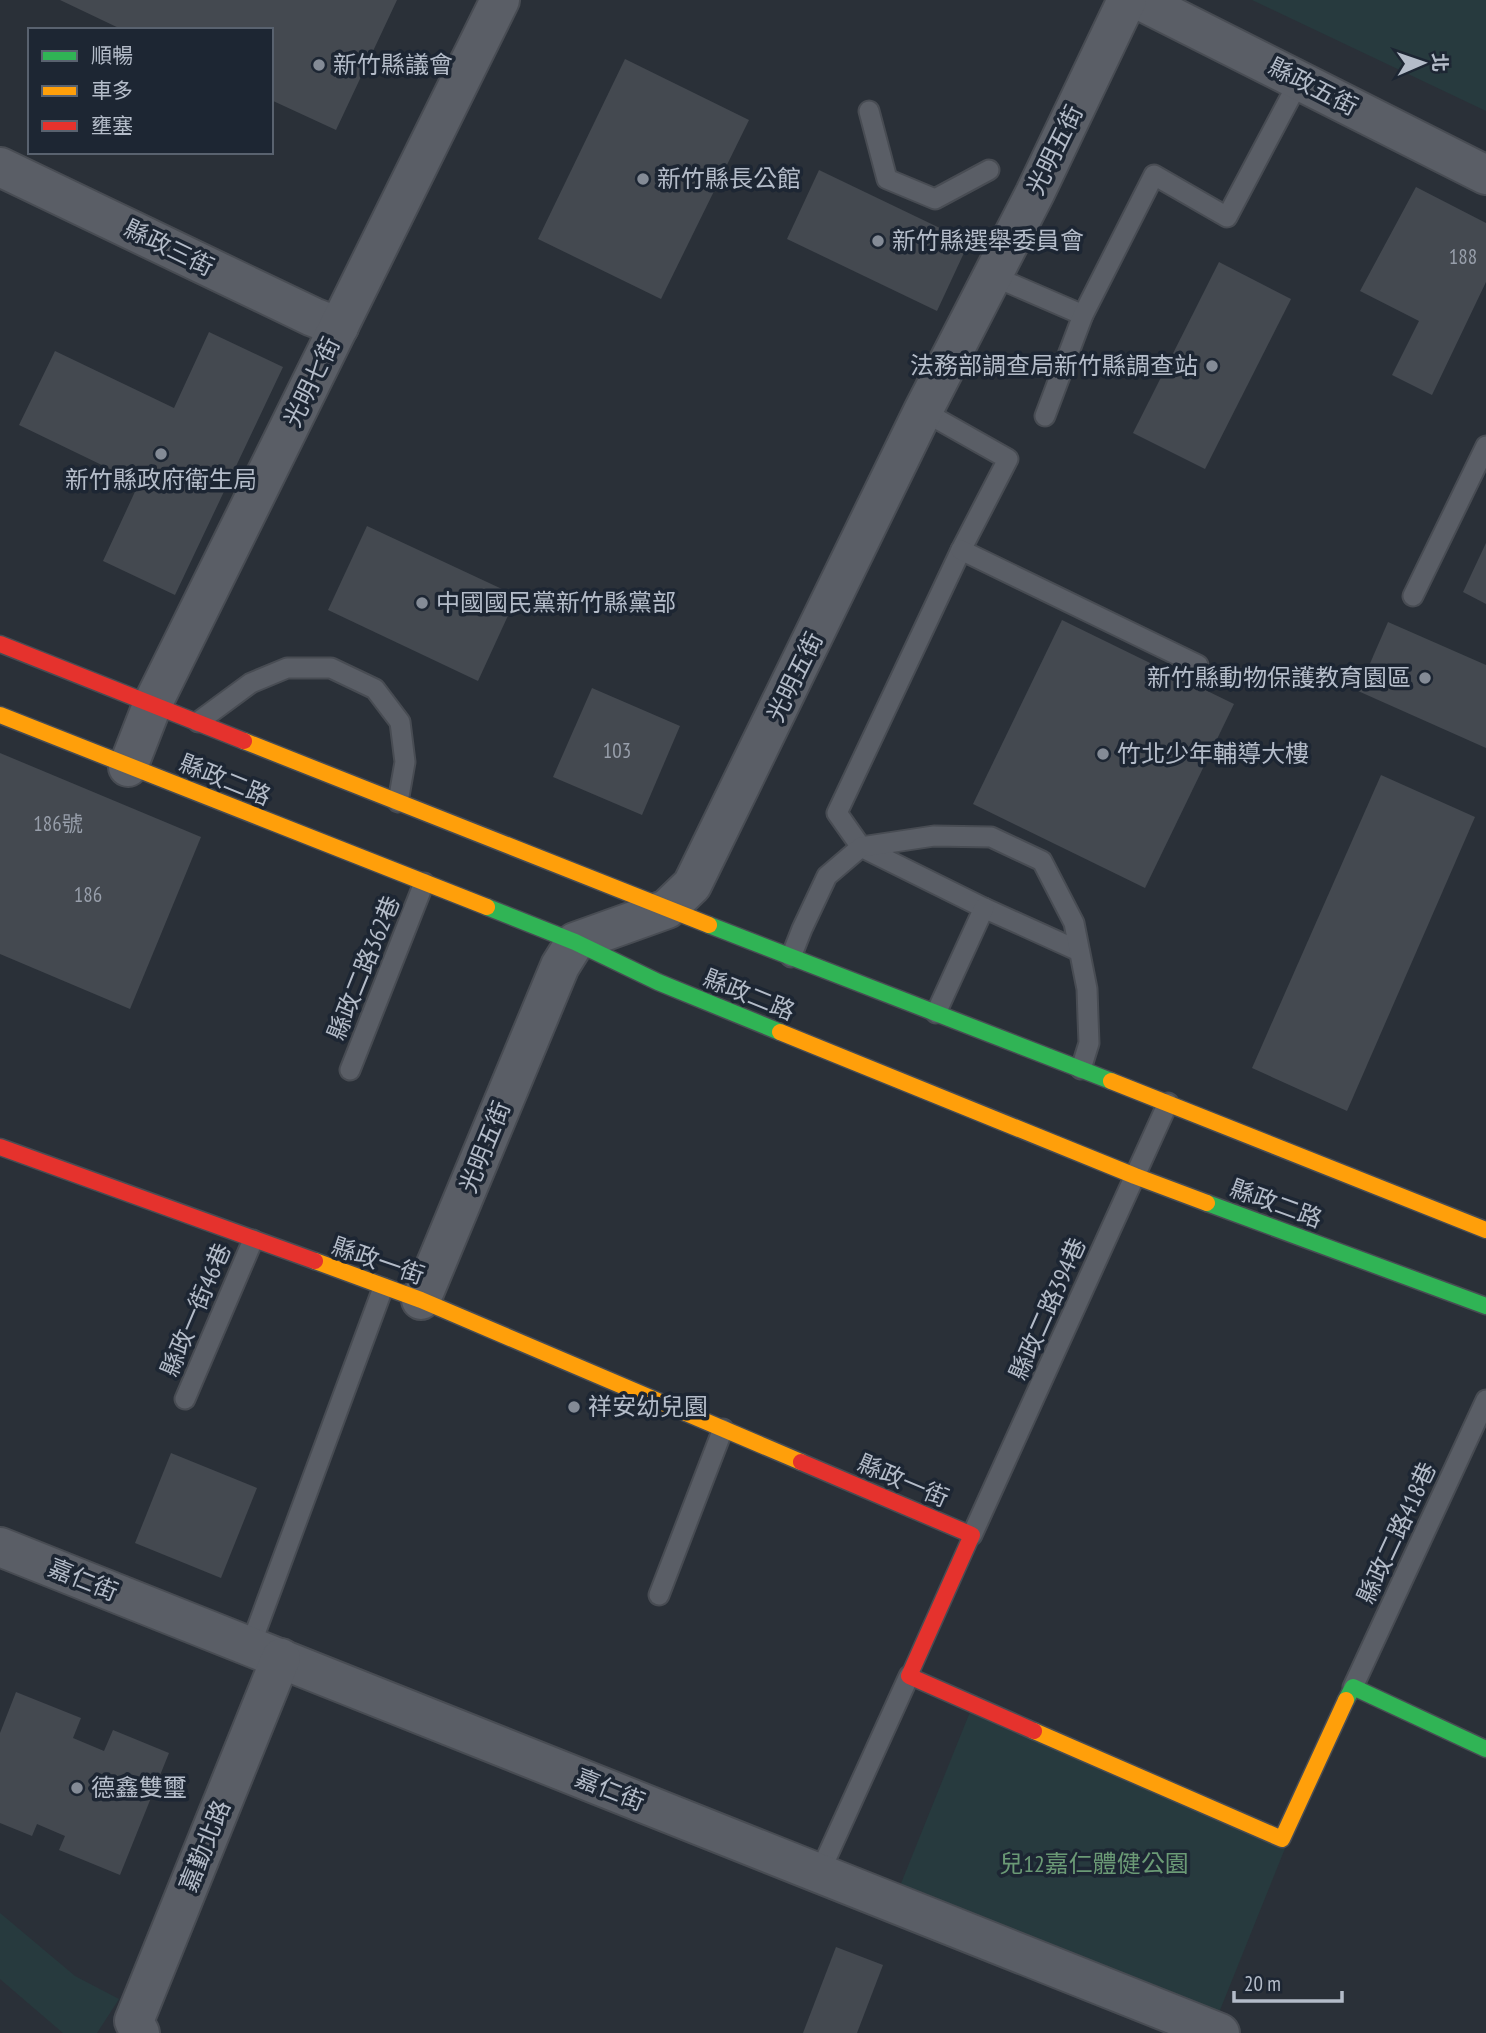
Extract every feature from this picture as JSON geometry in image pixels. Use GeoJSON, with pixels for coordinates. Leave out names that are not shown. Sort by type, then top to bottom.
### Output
{"type":"FeatureCollection","features":[{"type":"Feature","properties":{"kind":"street","name":"光明七街"},"geometry":{"type":"LineString","coordinates":[[128,766],[153,703],[500,0]]}},
{"type":"Feature","properties":{"kind":"street","name":"光明五街"},"geometry":{"type":"LineString","coordinates":[[421,1300],[560,966],[575,943],[667,909],[692,885],[1127,0]]}},
{"type":"Feature","properties":{"kind":"street","name":"縣政五街"},"geometry":{"type":"LineString","coordinates":[[1139,0],[1486,175]]}},
{"type":"Feature","properties":{"kind":"street","name":"縣政三街"},"geometry":{"type":"LineString","coordinates":[[0,167],[339,327]]}},
{"type":"Feature","properties":{"kind":"street","name":"縣政二路"},"geometry":{"type":"LineString","coordinates":[[0,644],[1486,1230]]}},
{"type":"Feature","properties":{"kind":"street","name":"縣政二路"},"geometry":{"type":"LineString","coordinates":[[0,715],[575,943],[658,982],[1135,1176],[1486,1306]]}},
{"type":"Feature","properties":{"kind":"street","name":"縣政一街"},"geometry":{"type":"LineString","coordinates":[[0,1147],[421,1300],[972,1535]]}},
{"type":"Feature","properties":{"kind":"street"},"geometry":{"type":"LineString","coordinates":[[972,1535],[909,1676],[1282,1839],[1353,1687],[1486,1749]]}},
{"type":"Feature","properties":{"kind":"street","name":"嘉仁街"},"geometry":{"type":"LineString","coordinates":[[0,1547],[1220,2033]]}},
{"type":"Feature","properties":{"kind":"street","name":"嘉勤北路"},"geometry":{"type":"LineString","coordinates":[[140,2033],[134,2021],[265,1653]]}},
{"type":"Feature","properties":{"kind":"lane"},"geometry":{"type":"LineString","coordinates":[[1045,416],[1083,315],[1154,175],[1227,217],[1300,81]]}},
{"type":"Feature","properties":{"kind":"lane"},"geometry":{"type":"LineString","coordinates":[[869,111],[887,179],[935,200],[989,170]]}},
{"type":"Feature","properties":{"kind":"lane"},"geometry":{"type":"LineString","coordinates":[[993,276],[1083,315]]}},
{"type":"Feature","properties":{"kind":"lane"},"geometry":{"type":"LineString","coordinates":[[923,411],[1008,459],[961,550],[837,813],[861,847],[1079,951]]}},
{"type":"Feature","properties":{"kind":"lane"},"geometry":{"type":"LineString","coordinates":[[1413,596],[1486,446]]}},
{"type":"Feature","properties":{"kind":"lane"},"geometry":{"type":"LineString","coordinates":[[961,550],[1198,664]]}},
{"type":"Feature","properties":{"kind":"lane"},"geometry":{"type":"LineString","coordinates":[[198,722],[251,683],[287,668],[331,668],[374,690],[400,722],[405,762],[398,802]]}},
{"type":"Feature","properties":{"kind":"lane"},"geometry":{"type":"LineString","coordinates":[[791,957],[827,876],[861,847],[934,835],[991,837],[1042,861],[1074,923],[1087,989],[1089,1043],[1081,1069]]}},
{"type":"Feature","properties":{"kind":"lane","name":"縣政二路362巷"},"geometry":{"type":"LineString","coordinates":[[350,1070],[424,883]]}},
{"type":"Feature","properties":{"kind":"lane"},"geometry":{"type":"LineString","coordinates":[[936,1013],[984,908]]}},
{"type":"Feature","properties":{"kind":"lane","name":"縣政二路394巷"},"geometry":{"type":"LineString","coordinates":[[972,1535],[1168,1103]]}},
{"type":"Feature","properties":{"kind":"lane","name":"縣政一街46巷"},"geometry":{"type":"LineString","coordinates":[[185,1399],[253,1240]]}},
{"type":"Feature","properties":{"kind":"lane"},"geometry":{"type":"LineString","coordinates":[[265,1653],[383,1288]]}},
{"type":"Feature","properties":{"kind":"lane","name":"縣政二路418巷"},"geometry":{"type":"LineString","coordinates":[[1353,1687],[1486,1400]]}},
{"type":"Feature","properties":{"kind":"lane"},"geometry":{"type":"LineString","coordinates":[[659,1595],[723,1429]]}},
{"type":"Feature","properties":{"kind":"lane"},"geometry":{"type":"LineString","coordinates":[[819,1874],[909,1676]]}},
{"type":"Feature","properties":{"kind":"green space"},"geometry":{"type":"Polygon","coordinates":[[[1252,0],[1486,0],[1486,111],[1252,0]]]}},
{"type":"Feature","properties":{"kind":"green space","name":"兒12嘉仁體健公園"},"geometry":{"type":"Polygon","coordinates":[[[970,1712],[1288,1841],[1218,2015],[900,1886],[970,1712]]]}},
{"type":"Feature","properties":{"kind":"green space"},"geometry":{"type":"Polygon","coordinates":[[[0,1913],[75,1976],[119,1999],[97,2033],[63,2033],[0,1979],[0,1913]]]}},
{"type":"Feature","properties":{"kind":"building","name":"新竹縣議會"},"geometry":{"type":"Polygon","coordinates":[[[60,0],[397,0],[336,130],[273,101],[273,28],[119,28],[60,0]]]}},
{"type":"Feature","properties":{"kind":"building","name":"新竹縣長公館"},"geometry":{"type":"Polygon","coordinates":[[[625,59],[749,120],[661,299],[538,239],[625,59]]]}},
{"type":"Feature","properties":{"kind":"building","name":"新竹縣選舉委員會"},"geometry":{"type":"Polygon","coordinates":[[[819,170],[969,242],[937,311],[787,239],[819,170]]]}},
{"type":"Feature","properties":{"kind":"building"},"geometry":{"type":"Polygon","coordinates":[[[1416,187],[1486,223],[1486,282],[1432,395],[1392,375],[1419,321],[1360,291],[1416,187]]]}},
{"type":"Feature","properties":{"kind":"building","name":"法務部調查局新竹縣調查站"},"geometry":{"type":"Polygon","coordinates":[[[1219,262],[1291,299],[1205,469],[1133,433],[1219,262]]]}},
{"type":"Feature","properties":{"kind":"building","name":"新竹縣政府衛生局"},"geometry":{"type":"Polygon","coordinates":[[[209,332],[283,367],[175,595],[103,561],[139,483],[19,425],[55,351],[174,408],[209,332]]]}},
{"type":"Feature","properties":{"kind":"building","name":"中國國民黨新竹縣黨部"},"geometry":{"type":"Polygon","coordinates":[[[367,526],[517,596],[478,681],[328,610],[367,526]]]}},
{"type":"Feature","properties":{"kind":"building"},"geometry":{"type":"Polygon","coordinates":[[[1486,543],[1486,604],[1463,592],[1486,543]]]}},
{"type":"Feature","properties":{"kind":"building","name":"竹北少年輔導大樓"},"geometry":{"type":"Polygon","coordinates":[[[1062,620],[1234,704],[1145,888],[973,804],[1062,620]]]}},
{"type":"Feature","properties":{"kind":"building","name":"新竹縣動物保護教育園區"},"geometry":{"type":"Polygon","coordinates":[[[1388,622],[1486,665],[1486,748],[1358,691],[1388,622]]]}},
{"type":"Feature","properties":{"kind":"building"},"geometry":{"type":"Polygon","coordinates":[[[592,688],[680,726],[642,815],[553,777],[592,688]]]}},
{"type":"Feature","properties":{"kind":"building"},"geometry":{"type":"Polygon","coordinates":[[[0,753],[201,837],[130,1009],[0,954],[0,753]]]}},
{"type":"Feature","properties":{"kind":"building"},"geometry":{"type":"Polygon","coordinates":[[[1381,775],[1475,817],[1347,1111],[1252,1068],[1381,775]]]}},
{"type":"Feature","properties":{"kind":"building"},"geometry":{"type":"Polygon","coordinates":[[[171,1453],[257,1488],[221,1578],[135,1543],[171,1453]]]}},
{"type":"Feature","properties":{"kind":"building","name":"德鑫雙璽"},"geometry":{"type":"Polygon","coordinates":[[[16,1692],[81,1718],[73,1738],[104,1751],[113,1730],[169,1753],[120,1875],[59,1850],[65,1836],[37,1824],[32,1836],[0,1823],[0,1733],[16,1692]]]}},
{"type":"Feature","properties":{"kind":"building"},"geometry":{"type":"Polygon","coordinates":[[[836,1947],[883,1965],[857,2033],[803,2033],[836,1947]]]}},
{"type":"Feature","properties":{"kind":"traffic: fast"},"geometry":{"type":"LineString","coordinates":[[487,907],[575,942],[658,982],[780,1032]]}},
{"type":"Feature","properties":{"kind":"traffic: fast"},"geometry":{"type":"LineString","coordinates":[[709,925],[1111,1081]]}},
{"type":"Feature","properties":{"kind":"traffic: fast"},"geometry":{"type":"LineString","coordinates":[[1207,1203],[1486,1306]]}},
{"type":"Feature","properties":{"kind":"traffic: fast"},"geometry":{"type":"LineString","coordinates":[[1346,1700],[1353,1687],[1486,1749]]}},
{"type":"Feature","properties":{"kind":"traffic: slow"},"geometry":{"type":"LineString","coordinates":[[0,715],[487,907]]}},
{"type":"Feature","properties":{"kind":"traffic: slow"},"geometry":{"type":"LineString","coordinates":[[244,741],[709,925]]}},
{"type":"Feature","properties":{"kind":"traffic: slow"},"geometry":{"type":"LineString","coordinates":[[780,1032],[1207,1203]]}},
{"type":"Feature","properties":{"kind":"traffic: slow"},"geometry":{"type":"LineString","coordinates":[[1111,1081],[1486,1230]]}},
{"type":"Feature","properties":{"kind":"traffic: slow"},"geometry":{"type":"LineString","coordinates":[[315,1261],[421,1300],[801,1462]]}},
{"type":"Feature","properties":{"kind":"traffic: slow"},"geometry":{"type":"LineString","coordinates":[[1034,1731],[1282,1839],[1346,1700]]}},
{"type":"Feature","properties":{"kind":"traffic: jam"},"geometry":{"type":"LineString","coordinates":[[0,644],[244,741]]}},
{"type":"Feature","properties":{"kind":"traffic: jam"},"geometry":{"type":"LineString","coordinates":[[0,1147],[315,1261]]}},
{"type":"Feature","properties":{"kind":"traffic: jam"},"geometry":{"type":"LineString","coordinates":[[801,1462],[972,1535],[909,1676],[1034,1731]]}},
{"type":"Feature","properties":{"kind":"place","name":"新竹縣議會"},"geometry":{"type":"Point","coordinates":[319,65]}},
{"type":"Feature","properties":{"kind":"place","name":"新竹縣長公館"},"geometry":{"type":"Point","coordinates":[643,179]}},
{"type":"Feature","properties":{"kind":"place","name":"新竹縣選舉委員會"},"geometry":{"type":"Point","coordinates":[878,241]}},
{"type":"Feature","properties":{"kind":"place","name":"法務部調查局新竹縣調查站"},"geometry":{"type":"Point","coordinates":[1212,366]}},
{"type":"Feature","properties":{"kind":"place","name":"新竹縣政府衛生局"},"geometry":{"type":"Point","coordinates":[161,454]}},
{"type":"Feature","properties":{"kind":"place","name":"中國國民黨新竹縣黨部"},"geometry":{"type":"Point","coordinates":[422,603]}},
{"type":"Feature","properties":{"kind":"place","name":"新竹縣動物保護教育園區"},"geometry":{"type":"Point","coordinates":[1425,678]}},
{"type":"Feature","properties":{"kind":"place","name":"竹北少年輔導大樓"},"geometry":{"type":"Point","coordinates":[1103,754]}},
{"type":"Feature","properties":{"kind":"place","name":"祥安幼兒園"},"geometry":{"type":"Point","coordinates":[574,1407]}},
{"type":"Feature","properties":{"kind":"place","name":"德鑫雙璽"},"geometry":{"type":"Point","coordinates":[77,1788]}}]}
